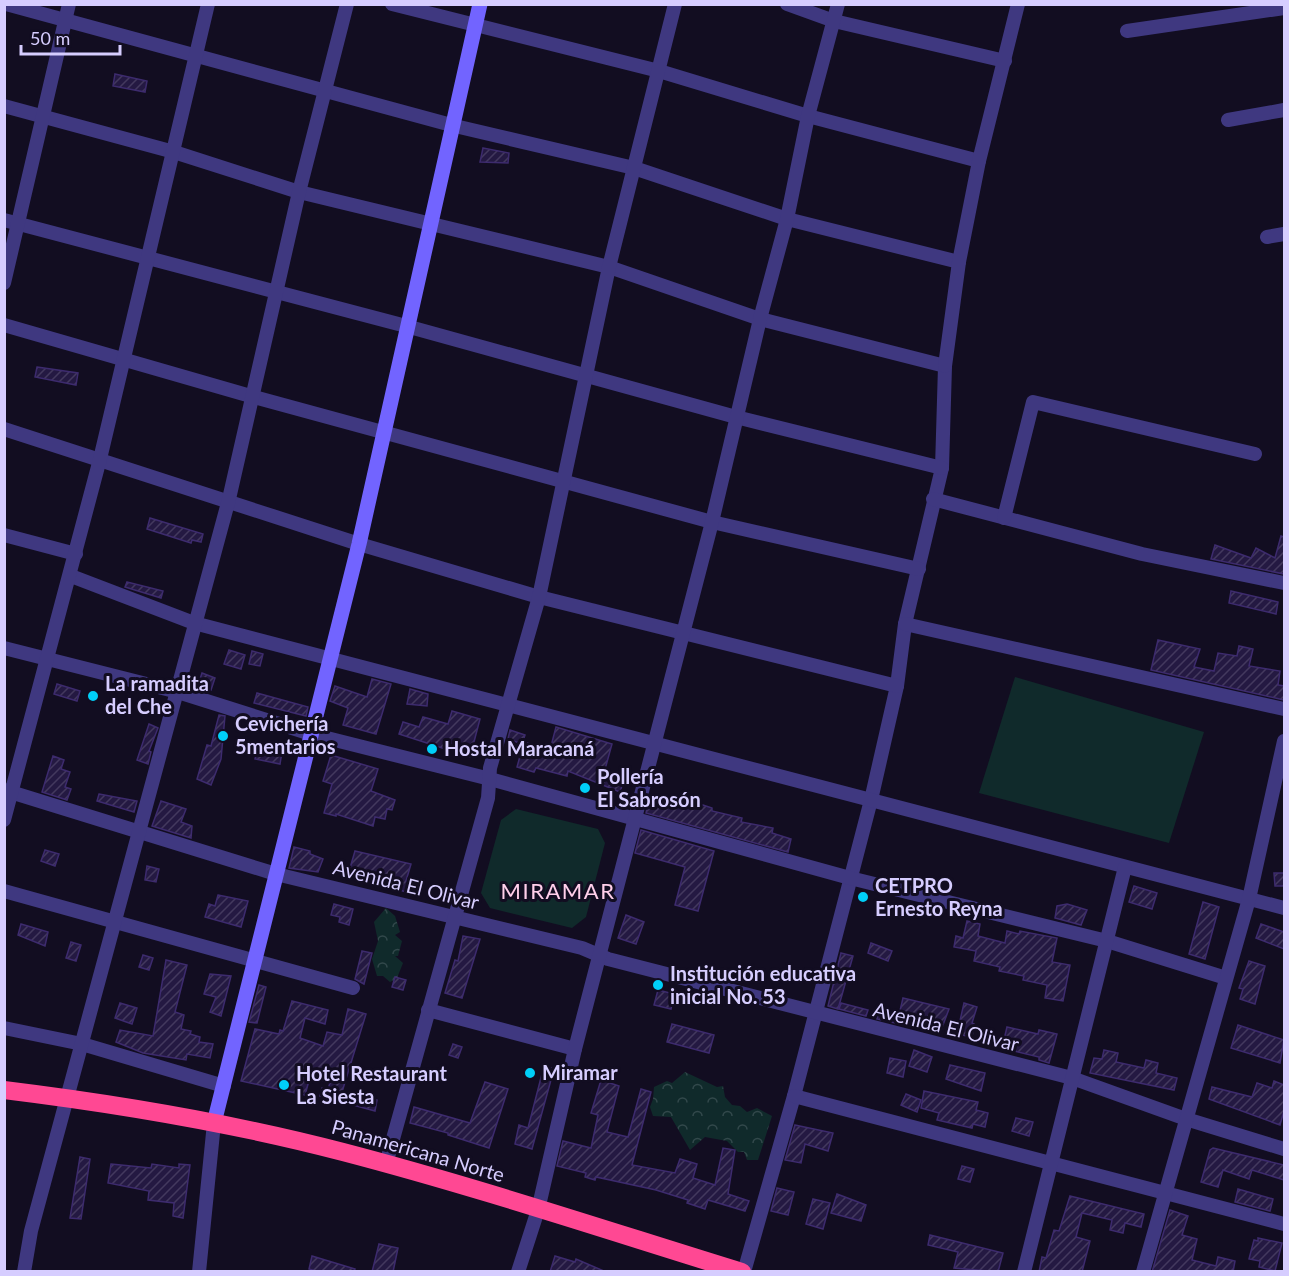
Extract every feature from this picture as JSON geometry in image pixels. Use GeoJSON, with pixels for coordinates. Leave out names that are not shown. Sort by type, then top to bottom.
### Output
{"type":"FeatureCollection","features":[{"type":"Feature","properties":{"kind":"highway","name":"Panamericana Norte"},"geometry":{"type":"LineString","coordinates":[[4,1090],[68,1097],[214,1123],[298,1141],[386,1164],[743,1272]]}},
{"type":"Feature","properties":{"kind":"street"},"geometry":{"type":"LineString","coordinates":[[6,4],[197,58],[455,126],[634,168],[787,219],[959,262]]}},
{"type":"Feature","properties":{"kind":"street"},"geometry":{"type":"LineString","coordinates":[[4,283],[69,4]]}},
{"type":"Feature","properties":{"kind":"street"},"geometry":{"type":"LineString","coordinates":[[4,820],[8,791],[48,661],[100,459],[122,358],[197,58],[208,4]]}},
{"type":"Feature","properties":{"kind":"street"},"geometry":{"type":"LineString","coordinates":[[24,1272],[31,1231],[229,500],[299,192],[347,4]]}},
{"type":"Feature","properties":{"kind":"street"},"geometry":{"type":"LineString","coordinates":[[392,4],[475,27],[659,71],[808,116],[980,161]]}},
{"type":"Feature","properties":{"kind":"street"},"geometry":{"type":"LineString","coordinates":[[199,1272],[214,1123],[359,544],[406,326],[455,126],[480,4]]}},
{"type":"Feature","properties":{"kind":"street"},"geometry":{"type":"LineString","coordinates":[[386,1164],[488,798],[490,779],[508,705],[539,597],[609,267],[675,4]]}},
{"type":"Feature","properties":{"kind":"street"},"geometry":{"type":"LineString","coordinates":[[787,4],[834,21],[1005,61]]}},
{"type":"Feature","properties":{"kind":"street"},"geometry":{"type":"LineString","coordinates":[[518,1272],[538,1210],[575,1049],[633,818],[712,522],[760,318],[787,219],[808,116],[838,4]]}},
{"type":"Feature","properties":{"kind":"street"},"geometry":{"type":"LineString","coordinates":[[743,1272],[794,1096],[871,800],[897,686],[905,624],[942,468],[945,366],[959,262],[980,161],[1018,4]]}},
{"type":"Feature","properties":{"kind":"street"},"geometry":{"type":"LineString","coordinates":[[1127,31],[1284,8]]}},
{"type":"Feature","properties":{"kind":"street"},"geometry":{"type":"LineString","coordinates":[[4,106],[174,152],[299,192],[609,267],[760,318],[945,366]]}},
{"type":"Feature","properties":{"kind":"street"},"geometry":{"type":"LineString","coordinates":[[1228,120],[1284,110]]}},
{"type":"Feature","properties":{"kind":"street"},"geometry":{"type":"LineString","coordinates":[[4,220],[406,326],[736,417],[942,468]]}},
{"type":"Feature","properties":{"kind":"street"},"geometry":{"type":"LineString","coordinates":[[1267,237],[1284,234]]}},
{"type":"Feature","properties":{"kind":"street"},"geometry":{"type":"LineString","coordinates":[[4,325],[254,397],[383,430],[712,522],[919,569]]}},
{"type":"Feature","properties":{"kind":"street"},"geometry":{"type":"LineString","coordinates":[[1004,518],[1033,402],[1255,454]]}},
{"type":"Feature","properties":{"kind":"street"},"geometry":{"type":"LineString","coordinates":[[4,429],[359,544],[539,597],[897,686]]}},
{"type":"Feature","properties":{"kind":"street"},"geometry":{"type":"LineString","coordinates":[[933,499],[1142,554],[1284,583]]}},
{"type":"Feature","properties":{"kind":"street"},"geometry":{"type":"LineString","coordinates":[[4,535],[76,554]]}},
{"type":"Feature","properties":{"kind":"street"},"geometry":{"type":"LineString","coordinates":[[70,576],[194,623],[1284,908]]}},
{"type":"Feature","properties":{"kind":"street"},"geometry":{"type":"LineString","coordinates":[[905,624],[1284,709]]}},
{"type":"Feature","properties":{"kind":"street"},"geometry":{"type":"LineString","coordinates":[[4,648],[48,661],[178,692],[311,734],[490,779],[850,878],[1107,941],[1227,978]]}},
{"type":"Feature","properties":{"kind":"street"},"geometry":{"type":"LineString","coordinates":[[1143,1272],[1249,899],[1284,741]]}},
{"type":"Feature","properties":{"kind":"street","name":"Avenida El Olivar"},"geometry":{"type":"LineString","coordinates":[[8,791],[276,874],[582,948],[599,955],[815,1014],[1072,1078],[1186,1119],[1284,1149]]}},
{"type":"Feature","properties":{"kind":"street"},"geometry":{"type":"LineString","coordinates":[[1024,1272],[1125,867]]}},
{"type":"Feature","properties":{"kind":"street"},"geometry":{"type":"LineString","coordinates":[[4,891],[353,988]]}},
{"type":"Feature","properties":{"kind":"street"},"geometry":{"type":"LineString","coordinates":[[428,1010],[575,1049]]}},
{"type":"Feature","properties":{"kind":"street"},"geometry":{"type":"LineString","coordinates":[[4,1028],[82,1044],[224,1086]]}},
{"type":"Feature","properties":{"kind":"street"},"geometry":{"type":"LineString","coordinates":[[794,1096],[1284,1224]]}},
{"type":"Feature","properties":{"kind":"green space"},"geometry":{"type":"Polygon","coordinates":[[[1015,677],[1204,732],[1169,843],[979,793],[1015,677]]]}},
{"type":"Feature","properties":{"kind":"green space"},"geometry":{"type":"Polygon","coordinates":[[[516,809],[598,829],[605,843],[586,917],[572,928],[490,908],[481,893],[501,820],[516,809]]]}},
{"type":"Feature","properties":{"kind":"green space"},"geometry":{"type":"Polygon","coordinates":[[[386,908],[395,916],[400,932],[395,935],[402,941],[398,956],[395,956],[403,963],[397,978],[390,982],[383,976],[377,976],[372,959],[378,941],[374,922],[386,908]]]}},
{"type":"Feature","properties":{"kind":"green space"},"geometry":{"type":"Polygon","coordinates":[[[685,1072],[717,1087],[723,1086],[725,1097],[732,1105],[740,1106],[747,1112],[757,1108],[772,1116],[758,1160],[747,1160],[744,1152],[738,1152],[727,1141],[705,1137],[690,1150],[671,1117],[653,1116],[650,1107],[654,1087],[667,1081],[672,1083],[685,1072]]]}},
{"type":"Feature","properties":{"kind":"building"},"geometry":{"type":"Polygon","coordinates":[[[115,74],[147,81],[145,92],[113,86],[115,74]]]}},
{"type":"Feature","properties":{"kind":"building"},"geometry":{"type":"Polygon","coordinates":[[[483,148],[509,153],[508,163],[480,162],[483,148]]]}},
{"type":"Feature","properties":{"kind":"building"},"geometry":{"type":"Polygon","coordinates":[[[37,367],[78,373],[76,385],[35,377],[37,367]]]}},
{"type":"Feature","properties":{"kind":"building"},"geometry":{"type":"Polygon","coordinates":[[[150,518],[203,534],[201,542],[192,540],[191,543],[147,529],[150,518]]]}},
{"type":"Feature","properties":{"kind":"building"},"geometry":{"type":"Polygon","coordinates":[[[1281,536],[1284,537],[1284,574],[1211,559],[1215,545],[1251,558],[1256,548],[1275,558],[1281,536]]]}},
{"type":"Feature","properties":{"kind":"building"},"geometry":{"type":"Polygon","coordinates":[[[127,582],[163,591],[161,598],[125,587],[127,582]]]}},
{"type":"Feature","properties":{"kind":"building"},"geometry":{"type":"Polygon","coordinates":[[[1231,591],[1278,602],[1276,614],[1229,603],[1231,591]]]}},
{"type":"Feature","properties":{"kind":"building"},"geometry":{"type":"Polygon","coordinates":[[[1158,640],[1200,649],[1194,667],[1214,671],[1218,653],[1237,656],[1239,646],[1253,649],[1249,666],[1280,671],[1278,685],[1284,686],[1284,700],[1151,670],[1158,640]]]}},
{"type":"Feature","properties":{"kind":"building"},"geometry":{"type":"Polygon","coordinates":[[[229,650],[245,655],[241,669],[224,664],[229,650]]]}},
{"type":"Feature","properties":{"kind":"building"},"geometry":{"type":"Polygon","coordinates":[[[252,651],[263,654],[260,666],[249,664],[252,651]]]}},
{"type":"Feature","properties":{"kind":"building"},"geometry":{"type":"Polygon","coordinates":[[[202,673],[215,678],[211,690],[198,685],[202,673]]]}},
{"type":"Feature","properties":{"kind":"building"},"geometry":{"type":"Polygon","coordinates":[[[372,679],[391,684],[376,734],[343,725],[348,708],[330,701],[335,686],[367,697],[372,679]]]}},
{"type":"Feature","properties":{"kind":"building"},"geometry":{"type":"Polygon","coordinates":[[[57,684],[80,691],[77,701],[54,694],[57,684]]]}},
{"type":"Feature","properties":{"kind":"building"},"geometry":{"type":"Polygon","coordinates":[[[410,689],[428,694],[427,706],[407,704],[410,689]]]}},
{"type":"Feature","properties":{"kind":"building"},"geometry":{"type":"Polygon","coordinates":[[[257,693],[308,707],[306,716],[254,703],[257,693]]]}},
{"type":"Feature","properties":{"kind":"building"},"geometry":{"type":"Polygon","coordinates":[[[452,711],[480,719],[470,757],[399,734],[403,722],[419,727],[423,717],[448,724],[452,711]]]}},
{"type":"Feature","properties":{"kind":"building"},"geometry":{"type":"Polygon","coordinates":[[[219,715],[225,716],[221,759],[211,785],[197,779],[207,745],[211,746],[219,715]]]}},
{"type":"Feature","properties":{"kind":"building"},"geometry":{"type":"Polygon","coordinates":[[[149,724],[158,728],[149,751],[151,752],[148,764],[137,760],[149,724]]]}},
{"type":"Feature","properties":{"kind":"building"},"geometry":{"type":"Polygon","coordinates":[[[556,727],[612,744],[604,773],[624,779],[620,792],[568,771],[567,776],[536,768],[534,772],[517,767],[524,742],[550,750],[556,727]]]}},
{"type":"Feature","properties":{"kind":"building"},"geometry":{"type":"Polygon","coordinates":[[[510,730],[525,735],[522,744],[508,739],[510,730]]]}},
{"type":"Feature","properties":{"kind":"building"},"geometry":{"type":"Polygon","coordinates":[[[258,747],[282,752],[280,764],[255,759],[258,747]]]}},
{"type":"Feature","properties":{"kind":"building"},"geometry":{"type":"Polygon","coordinates":[[[331,755],[378,769],[371,791],[395,800],[392,810],[387,809],[385,819],[375,817],[373,826],[336,814],[336,816],[324,813],[332,784],[323,781],[331,755]]]}},
{"type":"Feature","properties":{"kind":"building"},"geometry":{"type":"Polygon","coordinates":[[[53,756],[64,760],[61,769],[70,772],[65,787],[71,789],[67,800],[42,792],[53,756]]]}},
{"type":"Feature","properties":{"kind":"building"},"geometry":{"type":"Polygon","coordinates":[[[99,794],[137,801],[134,812],[97,801],[99,794]]]}},
{"type":"Feature","properties":{"kind":"building"},"geometry":{"type":"Polygon","coordinates":[[[649,799],[677,807],[679,799],[697,803],[712,808],[712,811],[742,818],[741,822],[773,828],[772,833],[791,839],[788,852],[646,813],[649,799]]]}},
{"type":"Feature","properties":{"kind":"building"},"geometry":{"type":"Polygon","coordinates":[[[161,801],[186,809],[181,822],[192,826],[191,838],[152,826],[161,801]]]}},
{"type":"Feature","properties":{"kind":"building"},"geometry":{"type":"Polygon","coordinates":[[[641,830],[714,851],[698,911],[675,905],[685,867],[635,853],[641,830]]]}},
{"type":"Feature","properties":{"kind":"building"},"geometry":{"type":"Polygon","coordinates":[[[294,847],[310,851],[310,854],[323,859],[318,872],[289,868],[294,847]]]}},
{"type":"Feature","properties":{"kind":"building"},"geometry":{"type":"Polygon","coordinates":[[[45,850],[59,854],[55,866],[41,861],[45,850]]]}},
{"type":"Feature","properties":{"kind":"building"},"geometry":{"type":"Polygon","coordinates":[[[355,851],[411,864],[406,881],[423,886],[420,896],[348,875],[355,851]]]}},
{"type":"Feature","properties":{"kind":"building"},"geometry":{"type":"Polygon","coordinates":[[[147,866],[159,869],[156,882],[145,880],[147,866]]]}},
{"type":"Feature","properties":{"kind":"building"},"geometry":{"type":"Polygon","coordinates":[[[1274,873],[1284,873],[1284,886],[1275,886],[1274,873]]]}},
{"type":"Feature","properties":{"kind":"building"},"geometry":{"type":"Polygon","coordinates":[[[1134,886],[1157,893],[1152,909],[1129,902],[1134,886]]]}},
{"type":"Feature","properties":{"kind":"building"},"geometry":{"type":"Polygon","coordinates":[[[218,895],[248,901],[241,927],[205,917],[209,904],[215,906],[218,895]]]}},
{"type":"Feature","properties":{"kind":"building"},"geometry":{"type":"Polygon","coordinates":[[[1203,902],[1219,907],[1205,959],[1189,954],[1203,902]]]}},
{"type":"Feature","properties":{"kind":"building"},"geometry":{"type":"Polygon","coordinates":[[[334,904],[353,909],[349,925],[339,922],[340,917],[331,915],[334,904]]]}},
{"type":"Feature","properties":{"kind":"building"},"geometry":{"type":"Polygon","coordinates":[[[1067,904],[1087,910],[1081,925],[1055,918],[1057,906],[1067,904]]]}},
{"type":"Feature","properties":{"kind":"building"},"geometry":{"type":"Polygon","coordinates":[[[626,915],[644,922],[636,944],[618,938],[626,915]]]}},
{"type":"Feature","properties":{"kind":"building"},"geometry":{"type":"Polygon","coordinates":[[[967,921],[980,924],[978,936],[1005,943],[1007,931],[1019,934],[1020,931],[1057,938],[1052,962],[1070,965],[1063,1001],[1045,998],[1047,985],[1023,980],[1024,976],[999,971],[1000,967],[974,961],[976,951],[954,947],[956,936],[963,938],[967,921]]]}},
{"type":"Feature","properties":{"kind":"building"},"geometry":{"type":"Polygon","coordinates":[[[21,924],[48,932],[45,946],[18,935],[21,924]]]}},
{"type":"Feature","properties":{"kind":"building"},"geometry":{"type":"Polygon","coordinates":[[[1261,924],[1284,932],[1284,949],[1256,938],[1261,924]]]}},
{"type":"Feature","properties":{"kind":"building"},"geometry":{"type":"Polygon","coordinates":[[[463,936],[480,939],[462,998],[445,993],[455,960],[458,961],[463,936]]]}},
{"type":"Feature","properties":{"kind":"building"},"geometry":{"type":"Polygon","coordinates":[[[71,942],[81,945],[76,961],[66,958],[71,942]]]}},
{"type":"Feature","properties":{"kind":"building"},"geometry":{"type":"Polygon","coordinates":[[[871,943],[892,951],[888,961],[868,953],[871,943]]]}},
{"type":"Feature","properties":{"kind":"building"},"geometry":{"type":"Polygon","coordinates":[[[362,951],[372,953],[364,984],[355,979],[362,951]]]}},
{"type":"Feature","properties":{"kind":"building"},"geometry":{"type":"Polygon","coordinates":[[[841,953],[853,956],[838,1009],[828,1006],[841,953]]]}},
{"type":"Feature","properties":{"kind":"building"},"geometry":{"type":"Polygon","coordinates":[[[143,955],[153,958],[149,970],[139,967],[143,955]]]}},
{"type":"Feature","properties":{"kind":"building"},"geometry":{"type":"Polygon","coordinates":[[[166,960],[187,965],[175,1012],[184,1015],[181,1029],[191,1031],[190,1034],[200,1037],[199,1042],[213,1044],[210,1058],[187,1054],[186,1060],[143,1053],[116,1042],[120,1030],[153,1036],[166,960]]]}},
{"type":"Feature","properties":{"kind":"building"},"geometry":{"type":"Polygon","coordinates":[[[1249,961],[1265,966],[1255,1004],[1240,999],[1243,989],[1239,988],[1249,961]]]}},
{"type":"Feature","properties":{"kind":"building"},"geometry":{"type":"Polygon","coordinates":[[[210,974],[231,976],[221,1016],[210,1012],[216,997],[204,994],[210,974]]]}},
{"type":"Feature","properties":{"kind":"building"},"geometry":{"type":"Polygon","coordinates":[[[395,977],[406,980],[403,990],[392,987],[395,977]]]}},
{"type":"Feature","properties":{"kind":"building"},"geometry":{"type":"Polygon","coordinates":[[[259,985],[266,987],[257,1023],[249,1022],[259,985]]]}},
{"type":"Feature","properties":{"kind":"building"},"geometry":{"type":"Polygon","coordinates":[[[658,990],[674,994],[671,1009],[654,1005],[658,990]]]}},
{"type":"Feature","properties":{"kind":"building"},"geometry":{"type":"Polygon","coordinates":[[[903,998],[949,1009],[940,1033],[877,1019],[880,1009],[899,1015],[903,998]]]}},
{"type":"Feature","properties":{"kind":"building"},"geometry":{"type":"Polygon","coordinates":[[[292,1001],[328,1010],[325,1024],[305,1018],[300,1038],[323,1046],[327,1032],[342,1035],[348,1009],[366,1014],[342,1092],[377,1100],[375,1111],[320,1096],[322,1088],[328,1089],[330,1083],[310,1077],[305,1095],[241,1081],[255,1029],[279,1034],[280,1030],[283,1031],[292,1001]]]}},
{"type":"Feature","properties":{"kind":"building"},"geometry":{"type":"Polygon","coordinates":[[[120,1003],[137,1008],[132,1024],[115,1018],[120,1003]]]}},
{"type":"Feature","properties":{"kind":"building"},"geometry":{"type":"Polygon","coordinates":[[[841,1003],[868,1010],[866,1016],[839,1009],[841,1003]]]}},
{"type":"Feature","properties":{"kind":"building"},"geometry":{"type":"Polygon","coordinates":[[[964,1003],[977,1007],[972,1023],[974,1024],[972,1037],[957,1034],[964,1003]]]}},
{"type":"Feature","properties":{"kind":"building"},"geometry":{"type":"Polygon","coordinates":[[[672,1024],[714,1035],[709,1053],[667,1042],[672,1024]]]}},
{"type":"Feature","properties":{"kind":"building"},"geometry":{"type":"Polygon","coordinates":[[[1238,1025],[1284,1040],[1280,1063],[1231,1048],[1238,1025]]]}},
{"type":"Feature","properties":{"kind":"building"},"geometry":{"type":"Polygon","coordinates":[[[1007,1027],[1038,1034],[1039,1030],[1057,1034],[1049,1063],[1039,1060],[1039,1057],[1002,1048],[1007,1027]]]}},
{"type":"Feature","properties":{"kind":"building"},"geometry":{"type":"Polygon","coordinates":[[[453,1044],[462,1047],[458,1058],[449,1055],[453,1044]]]}},
{"type":"Feature","properties":{"kind":"building"},"geometry":{"type":"Polygon","coordinates":[[[914,1050],[932,1057],[927,1072],[909,1066],[914,1050]]]}},
{"type":"Feature","properties":{"kind":"building"},"geometry":{"type":"Polygon","coordinates":[[[1104,1050],[1118,1053],[1116,1062],[1144,1068],[1146,1060],[1158,1063],[1156,1073],[1177,1078],[1174,1090],[1090,1073],[1094,1058],[1102,1059],[1104,1050]]]}},
{"type":"Feature","properties":{"kind":"building"},"geometry":{"type":"Polygon","coordinates":[[[890,1058],[906,1061],[903,1077],[887,1073],[890,1058]]]}},
{"type":"Feature","properties":{"kind":"building"},"geometry":{"type":"Polygon","coordinates":[[[950,1065],[985,1073],[981,1091],[946,1079],[950,1065]]]}},
{"type":"Feature","properties":{"kind":"building"},"geometry":{"type":"Polygon","coordinates":[[[544,1066],[554,1069],[532,1149],[515,1144],[519,1125],[528,1128],[544,1066]]]}},
{"type":"Feature","properties":{"kind":"building"},"geometry":{"type":"Polygon","coordinates":[[[601,1080],[619,1086],[607,1132],[628,1137],[641,1089],[651,1092],[632,1165],[675,1173],[680,1159],[697,1164],[693,1178],[715,1185],[723,1148],[735,1150],[728,1194],[749,1201],[745,1211],[708,1200],[705,1209],[687,1203],[688,1200],[656,1190],[596,1177],[595,1180],[585,1177],[586,1173],[557,1166],[563,1141],[591,1148],[598,1115],[591,1113],[601,1080]]]}},
{"type":"Feature","properties":{"kind":"building"},"geometry":{"type":"Polygon","coordinates":[[[1274,1081],[1284,1085],[1284,1111],[1280,1125],[1209,1099],[1212,1087],[1252,1097],[1257,1083],[1272,1088],[1274,1081]]]}},
{"type":"Feature","properties":{"kind":"building"},"geometry":{"type":"Polygon","coordinates":[[[485,1082],[508,1089],[489,1148],[448,1135],[448,1133],[410,1123],[414,1107],[470,1123],[485,1082]]]}},
{"type":"Feature","properties":{"kind":"building"},"geometry":{"type":"Polygon","coordinates":[[[924,1091],[978,1102],[976,1110],[988,1113],[985,1127],[973,1124],[972,1128],[937,1120],[939,1113],[921,1108],[924,1091]]]}},
{"type":"Feature","properties":{"kind":"building"},"geometry":{"type":"Polygon","coordinates":[[[906,1094],[921,1100],[917,1112],[901,1105],[906,1094]]]}},
{"type":"Feature","properties":{"kind":"building"},"geometry":{"type":"Polygon","coordinates":[[[1016,1118],[1033,1122],[1029,1136],[1012,1131],[1016,1118]]]}},
{"type":"Feature","properties":{"kind":"building"},"geometry":{"type":"Polygon","coordinates":[[[795,1125],[833,1133],[828,1151],[805,1144],[801,1163],[785,1160],[795,1125]]]}},
{"type":"Feature","properties":{"kind":"building"},"geometry":{"type":"Polygon","coordinates":[[[1213,1148],[1284,1165],[1284,1180],[1252,1170],[1249,1179],[1223,1170],[1218,1187],[1201,1182],[1210,1150],[1213,1148]]]}},
{"type":"Feature","properties":{"kind":"building"},"geometry":{"type":"Polygon","coordinates":[[[80,1157],[90,1159],[81,1219],[70,1218],[80,1157]]]}},
{"type":"Feature","properties":{"kind":"building"},"geometry":{"type":"Polygon","coordinates":[[[111,1164],[151,1168],[152,1164],[179,1168],[179,1164],[190,1165],[183,1218],[173,1216],[174,1203],[148,1200],[149,1191],[108,1183],[111,1164]]]}},
{"type":"Feature","properties":{"kind":"building"},"geometry":{"type":"Polygon","coordinates":[[[962,1166],[974,1169],[970,1182],[958,1179],[962,1166]]]}},
{"type":"Feature","properties":{"kind":"building"},"geometry":{"type":"Polygon","coordinates":[[[777,1188],[794,1192],[788,1215],[771,1211],[777,1188]]]}},
{"type":"Feature","properties":{"kind":"building"},"geometry":{"type":"Polygon","coordinates":[[[1238,1189],[1273,1199],[1270,1211],[1235,1202],[1238,1189]]]}},
{"type":"Feature","properties":{"kind":"building"},"geometry":{"type":"Polygon","coordinates":[[[837,1194],[866,1205],[861,1221],[831,1213],[837,1194]]]}},
{"type":"Feature","properties":{"kind":"building"},"geometry":{"type":"Polygon","coordinates":[[[1070,1196],[1144,1214],[1141,1227],[1125,1223],[1123,1233],[1110,1230],[1112,1220],[1082,1213],[1076,1237],[1090,1241],[1082,1272],[1039,1272],[1042,1257],[1046,1258],[1054,1230],[1059,1231],[1070,1196]]]}},
{"type":"Feature","properties":{"kind":"building"},"geometry":{"type":"Polygon","coordinates":[[[813,1199],[830,1203],[823,1229],[806,1224],[813,1199]]]}},
{"type":"Feature","properties":{"kind":"building"},"geometry":{"type":"Polygon","coordinates":[[[1170,1210],[1188,1216],[1182,1235],[1197,1239],[1192,1260],[1216,1266],[1218,1257],[1235,1261],[1233,1272],[1152,1272],[1170,1210]]]}},
{"type":"Feature","properties":{"kind":"building"},"geometry":{"type":"Polygon","coordinates":[[[930,1235],[1003,1253],[998,1272],[954,1268],[958,1252],[928,1245],[930,1235]]]}},
{"type":"Feature","properties":{"kind":"building"},"geometry":{"type":"Polygon","coordinates":[[[1258,1238],[1282,1243],[1275,1271],[1259,1267],[1260,1261],[1249,1259],[1254,1240],[1258,1241],[1258,1238]]]}},
{"type":"Feature","properties":{"kind":"building"},"geometry":{"type":"Polygon","coordinates":[[[379,1244],[398,1248],[393,1272],[372,1272],[379,1244]]]}},
{"type":"Feature","properties":{"kind":"building"},"geometry":{"type":"Polygon","coordinates":[[[312,1256],[355,1269],[354,1272],[319,1272],[309,1269],[312,1256]]]}},
{"type":"Feature","properties":{"kind":"building"},"geometry":{"type":"Polygon","coordinates":[[[555,1256],[575,1262],[576,1259],[606,1272],[550,1272],[555,1256]]]}},
{"type":"Feature","properties":{"kind":"place","name":"La ramadita del Che"},"geometry":{"type":"Point","coordinates":[93,696]}},
{"type":"Feature","properties":{"kind":"place","name":"Cevichería 5mentarios"},"geometry":{"type":"Point","coordinates":[223,736]}},
{"type":"Feature","properties":{"kind":"place","name":"Hostal Maracaná"},"geometry":{"type":"Point","coordinates":[432,749]}},
{"type":"Feature","properties":{"kind":"place","name":"Pollería El Sabrosón"},"geometry":{"type":"Point","coordinates":[585,788]}},
{"type":"Feature","properties":{"kind":"place","name":"CETPRO Ernesto Reyna"},"geometry":{"type":"Point","coordinates":[863,897]}},
{"type":"Feature","properties":{"kind":"place","name":"Institución educativa inicial No. 53"},"geometry":{"type":"Point","coordinates":[658,985]}},
{"type":"Feature","properties":{"kind":"place","name":"Miramar"},"geometry":{"type":"Point","coordinates":[530,1073]}},
{"type":"Feature","properties":{"kind":"place","name":"Hotel Restaurant La Siesta"},"geometry":{"type":"Point","coordinates":[284,1085]}},
{"type":"Feature","properties":{"kind":"district","name":"MIRAMAR"},"geometry":{"type":"Point","coordinates":[558,891]}}]}
